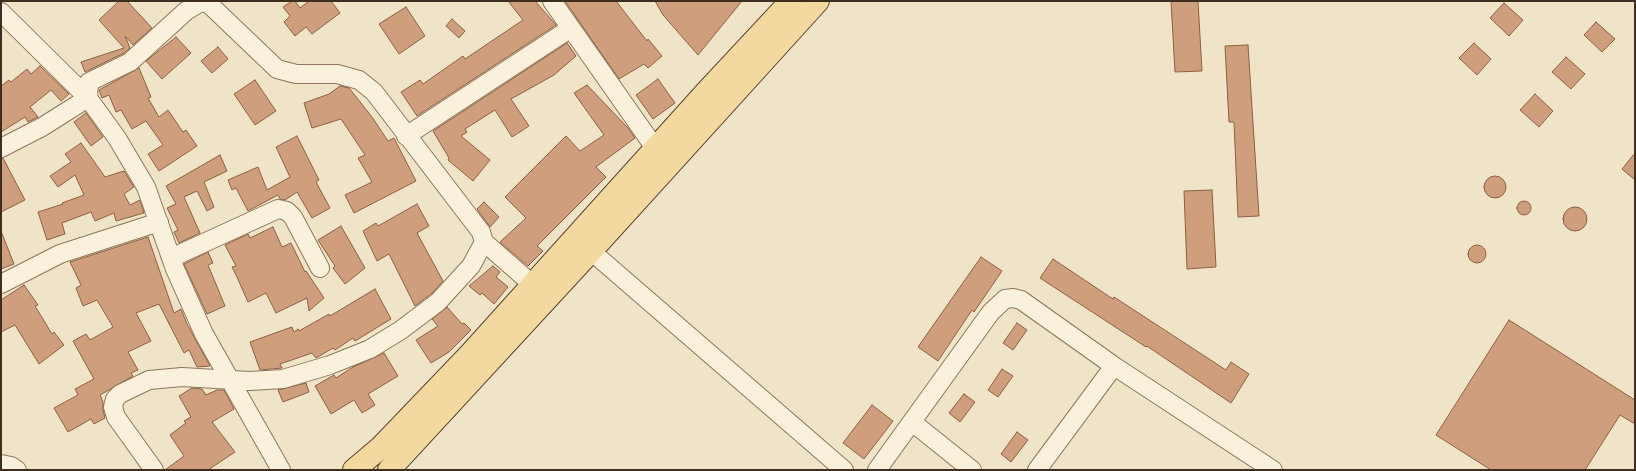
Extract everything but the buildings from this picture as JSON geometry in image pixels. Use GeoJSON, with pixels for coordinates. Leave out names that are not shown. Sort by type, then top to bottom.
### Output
{"type":"FeatureCollection","features":[{"type":"Feature","properties":{"kind":"main road"},"geometry":{"type":"LineString","coordinates":[[367,463],[471,353],[655,148],[791,1]]}},
{"type":"Feature","properties":{"kind":"main road"},"geometry":{"type":"LineString","coordinates":[[396,468],[818,1]]}},
{"type":"Feature","properties":{"kind":"street"},"geometry":{"type":"LineString","coordinates":[[552,1],[655,148]]}},
{"type":"Feature","properties":{"kind":"street"},"geometry":{"type":"LineString","coordinates":[[88,98],[89,82],[130,62],[186,11],[201,2],[209,4],[277,69],[296,74],[337,74],[359,80],[374,92],[406,136],[481,232],[484,242],[532,284]]}},
{"type":"Feature","properties":{"kind":"street"},"geometry":{"type":"LineString","coordinates":[[1,12],[88,98],[117,138],[146,187],[171,258],[204,334],[232,380],[281,470]]}},
{"type":"Feature","properties":{"kind":"street"},"geometry":{"type":"LineString","coordinates":[[406,136],[571,28]]}},
{"type":"Feature","properties":{"kind":"street"},"geometry":{"type":"LineString","coordinates":[[1,148],[42,127],[88,98]]}},
{"type":"Feature","properties":{"kind":"street"},"geometry":{"type":"LineString","coordinates":[[171,258],[278,209],[287,211],[293,217],[320,268]]}},
{"type":"Feature","properties":{"kind":"street"},"geometry":{"type":"LineString","coordinates":[[1,284],[60,254],[159,222]]}},
{"type":"Feature","properties":{"kind":"street"},"geometry":{"type":"LineString","coordinates":[[154,470],[116,417],[113,407],[115,399],[120,394],[149,380],[182,377],[250,381],[283,379],[330,365],[370,349],[401,330],[438,302],[472,266],[484,242]]}},
{"type":"Feature","properties":{"kind":"street"},"geometry":{"type":"LineString","coordinates":[[591,251],[844,470]]}},
{"type":"Feature","properties":{"kind":"street"},"geometry":{"type":"LineString","coordinates":[[877,470],[991,312],[1005,299],[1013,298],[1021,300],[1253,465],[1273,470]]}},
{"type":"Feature","properties":{"kind":"street"},"geometry":{"type":"LineString","coordinates":[[1037,470],[1114,366]]}},
{"type":"Feature","properties":{"kind":"street"},"geometry":{"type":"LineString","coordinates":[[912,422],[972,470]]}},
{"type":"Feature","properties":{"kind":"street"},"geometry":{"type":"LineString","coordinates":[[367,463],[396,468]]}},
{"type":"Feature","properties":{"kind":"street"},"geometry":{"type":"LineString","coordinates":[[1,464],[11,466],[17,470]]}}]}
